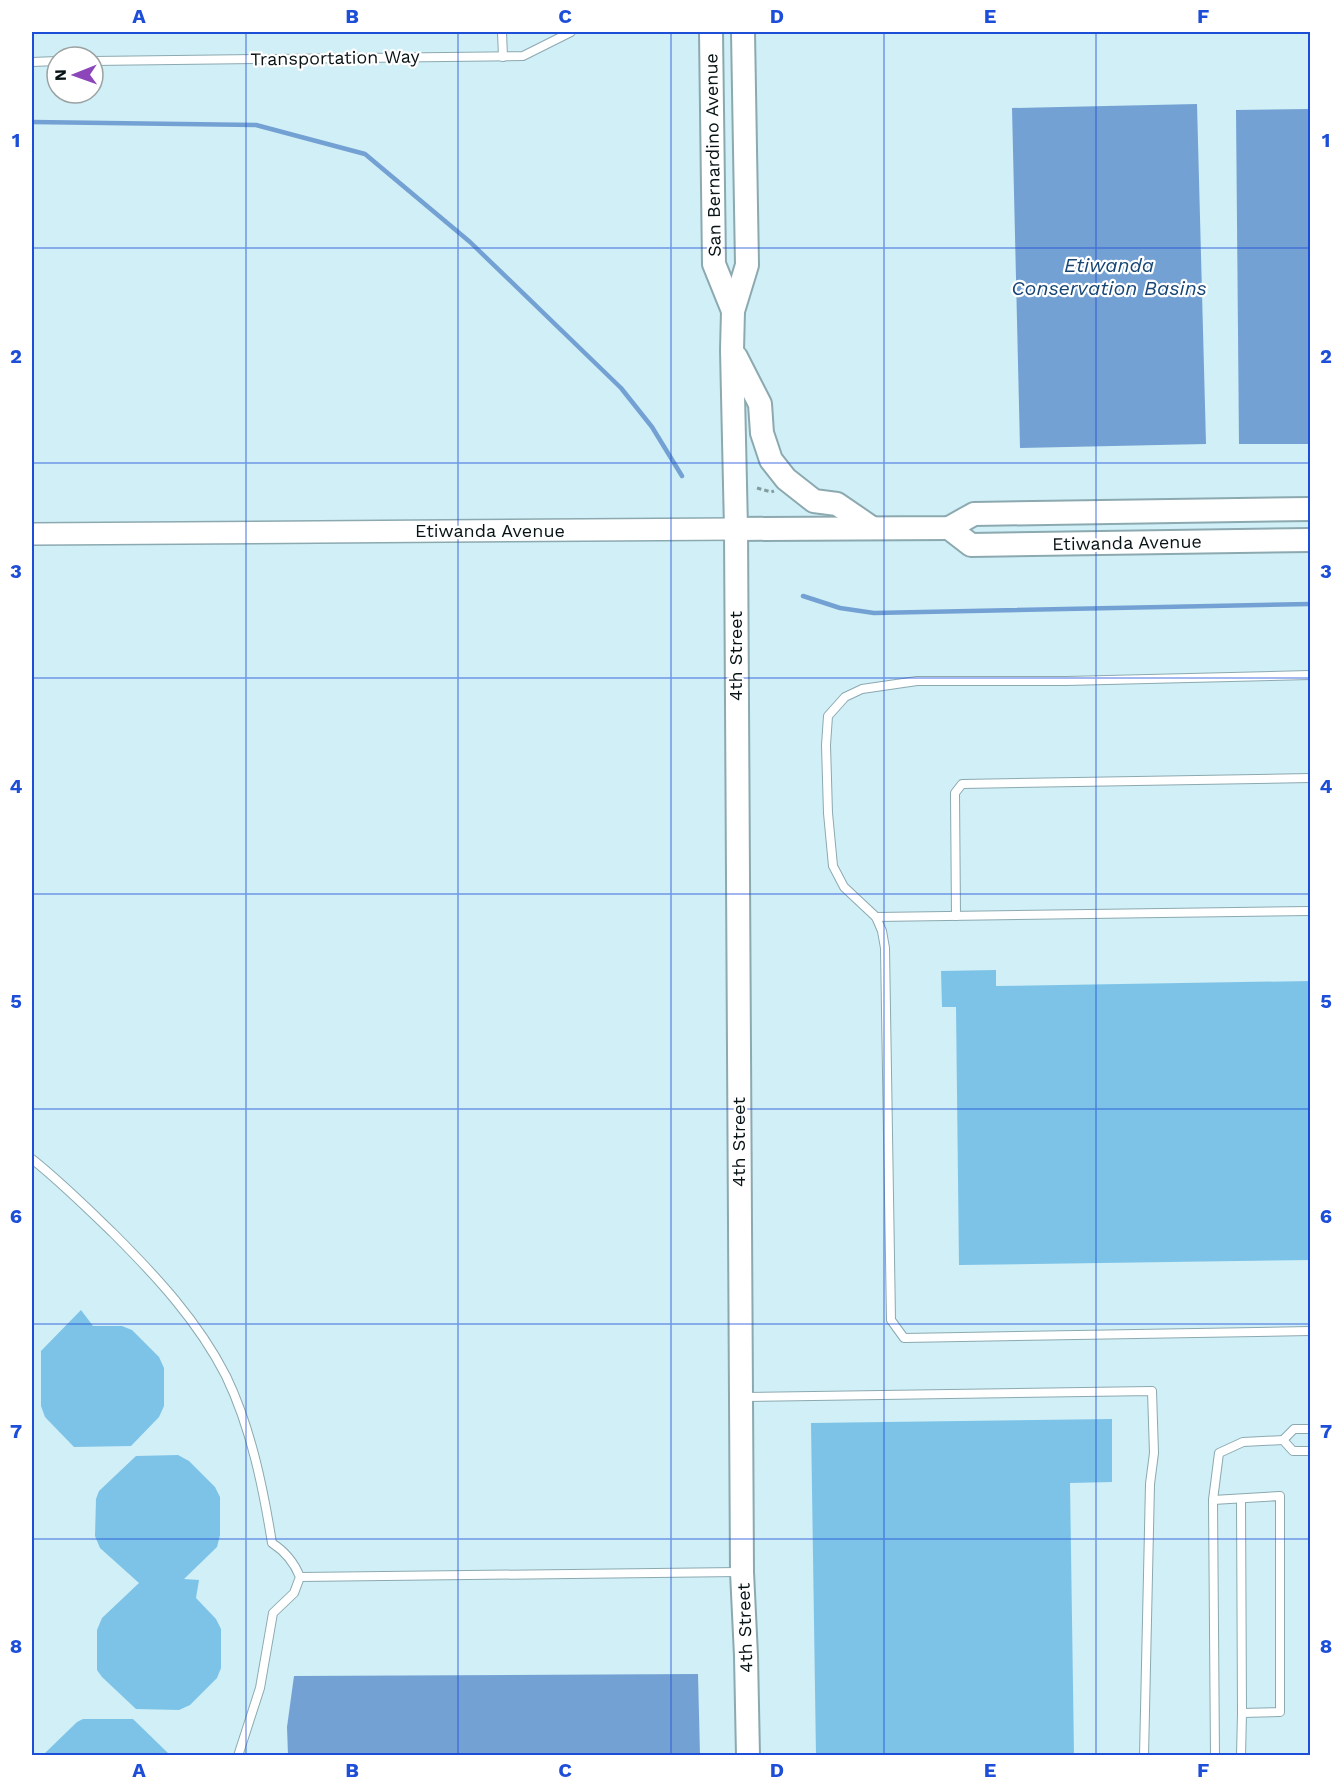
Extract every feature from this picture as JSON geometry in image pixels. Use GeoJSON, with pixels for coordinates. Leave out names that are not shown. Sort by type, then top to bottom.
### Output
{"type":"FeatureCollection","features":[{"type":"Feature","properties":{"kind":"main road","name":"San Bernardino Avenue"},"geometry":{"type":"LineString","coordinates":[[711,32],[714,264],[733,311]]}},
{"type":"Feature","properties":{"kind":"main road","name":"San Bernardino Avenue"},"geometry":{"type":"LineString","coordinates":[[736,529],[733,311],[747,265],[743,32]]}},
{"type":"Feature","properties":{"kind":"main road"},"geometry":{"type":"LineString","coordinates":[[732,350],[760,404],[762,433],[771,460],[778,470],[814,501],[837,504],[872,528]]}},
{"type":"Feature","properties":{"kind":"main road","name":"Etiwanda Avenue"},"geometry":{"type":"LineString","coordinates":[[32,534],[949,528],[974,514],[1311,509]]}},
{"type":"Feature","properties":{"kind":"main road","name":"Etiwanda Avenue"},"geometry":{"type":"LineString","coordinates":[[949,528],[971,545],[1311,540]]}},
{"type":"Feature","properties":{"kind":"main road","name":"4th Street"},"geometry":{"type":"LineString","coordinates":[[736,529],[742,1572],[748,1755]]}},
{"type":"Feature","properties":{"kind":"lane"},"geometry":{"type":"LineString","coordinates":[[502,32],[503,57]]}},
{"type":"Feature","properties":{"kind":"lane","name":"Transportation Way"},"geometry":{"type":"LineString","coordinates":[[105,61],[523,56],[571,32]]}},
{"type":"Feature","properties":{"kind":"lane"},"geometry":{"type":"LineString","coordinates":[[1311,675],[1066,681],[917,681],[862,689],[845,697],[828,716],[826,745],[832,866],[844,887],[876,917],[882,931],[885,948],[891,1320],[903,1338],[1311,1331]]}},
{"type":"Feature","properties":{"kind":"lane"},"geometry":{"type":"LineString","coordinates":[[956,916],[955,793],[962,784],[1311,778]]}},
{"type":"Feature","properties":{"kind":"lane"},"geometry":{"type":"LineString","coordinates":[[876,917],[1311,911]]}},
{"type":"Feature","properties":{"kind":"lane"},"geometry":{"type":"LineString","coordinates":[[32,1159],[64,1185],[147,1266],[180,1305],[203,1340],[226,1376],[248,1435],[262,1486],[272,1543],[289,1557],[300,1577],[294,1593],[273,1613],[260,1688],[238,1755]]}},
{"type":"Feature","properties":{"kind":"lane"},"geometry":{"type":"LineString","coordinates":[[741,1397],[1152,1391],[1154,1453],[1150,1484],[1144,1755]]}},
{"type":"Feature","properties":{"kind":"lane"},"geometry":{"type":"LineString","coordinates":[[1215,1755],[1213,1500],[1219,1453],[1243,1442],[1282,1440],[1294,1429],[1311,1429]]}},
{"type":"Feature","properties":{"kind":"lane"},"geometry":{"type":"LineString","coordinates":[[1282,1440],[1293,1451],[1311,1451]]}},
{"type":"Feature","properties":{"kind":"lane"},"geometry":{"type":"LineString","coordinates":[[1213,1500],[1280,1496],[1280,1712],[1242,1713]]}},
{"type":"Feature","properties":{"kind":"lane"},"geometry":{"type":"LineString","coordinates":[[1241,1499],[1241,1755]]}},
{"type":"Feature","properties":{"kind":"lane"},"geometry":{"type":"LineString","coordinates":[[300,1577],[742,1572]]}},
{"type":"Feature","properties":{"kind":"path"},"geometry":{"type":"LineString","coordinates":[[757,488],[771,492],[778,488]]}},
{"type":"Feature","properties":{"kind":"water","name":"Etiwanda Conservation Basins"},"geometry":{"type":"Polygon","coordinates":[[[1197,104],[1206,444],[1020,448],[1012,108],[1197,104]]]}},
{"type":"Feature","properties":{"kind":"water","name":"Etiwanda Conservation Basins"},"geometry":{"type":"Polygon","coordinates":[[[1310,109],[1310,444],[1239,444],[1236,110],[1310,109]]]}},
{"type":"Feature","properties":{"kind":"water"},"geometry":{"type":"Polygon","coordinates":[[[698,1674],[700,1755],[288,1755],[287,1727],[294,1676],[698,1674]]]}},
{"type":"Feature","properties":{"kind":"building"},"geometry":{"type":"Polygon","coordinates":[[[996,970],[996,986],[1311,981],[1311,1260],[959,1265],[956,1007],[942,1007],[941,971],[996,970]]]}},
{"type":"Feature","properties":{"kind":"building"},"geometry":{"type":"Polygon","coordinates":[[[81,1310],[93,1326],[122,1326],[132,1330],[159,1357],[164,1368],[164,1406],[159,1417],[131,1446],[74,1447],[45,1417],[41,1406],[41,1351],[81,1310]]]}},
{"type":"Feature","properties":{"kind":"building"},"geometry":{"type":"Polygon","coordinates":[[[1112,1419],[1112,1482],[1070,1483],[1074,1755],[816,1755],[811,1423],[1112,1419]]]}},
{"type":"Feature","properties":{"kind":"building"},"geometry":{"type":"Polygon","coordinates":[[[178,1455],[189,1461],[215,1487],[220,1497],[220,1535],[217,1547],[184,1579],[199,1580],[196,1598],[216,1619],[221,1629],[221,1668],[217,1678],[190,1705],[179,1710],[136,1709],[97,1670],[97,1630],[102,1618],[139,1583],[100,1548],[95,1536],[96,1499],[99,1491],[136,1456],[178,1455]]]}},
{"type":"Feature","properties":{"kind":"building"},"geometry":{"type":"Polygon","coordinates":[[[83,1719],[133,1719],[170,1755],[43,1755],[83,1719]]]}},
{"type":"Feature","properties":{"kind":"waterway"},"geometry":{"type":"LineString","coordinates":[[32,122],[256,125],[365,154],[470,242],[621,388],[652,427],[682,476]]}},
{"type":"Feature","properties":{"kind":"waterway"},"geometry":{"type":"LineString","coordinates":[[803,596],[840,608],[874,613],[1310,604]]}}]}
